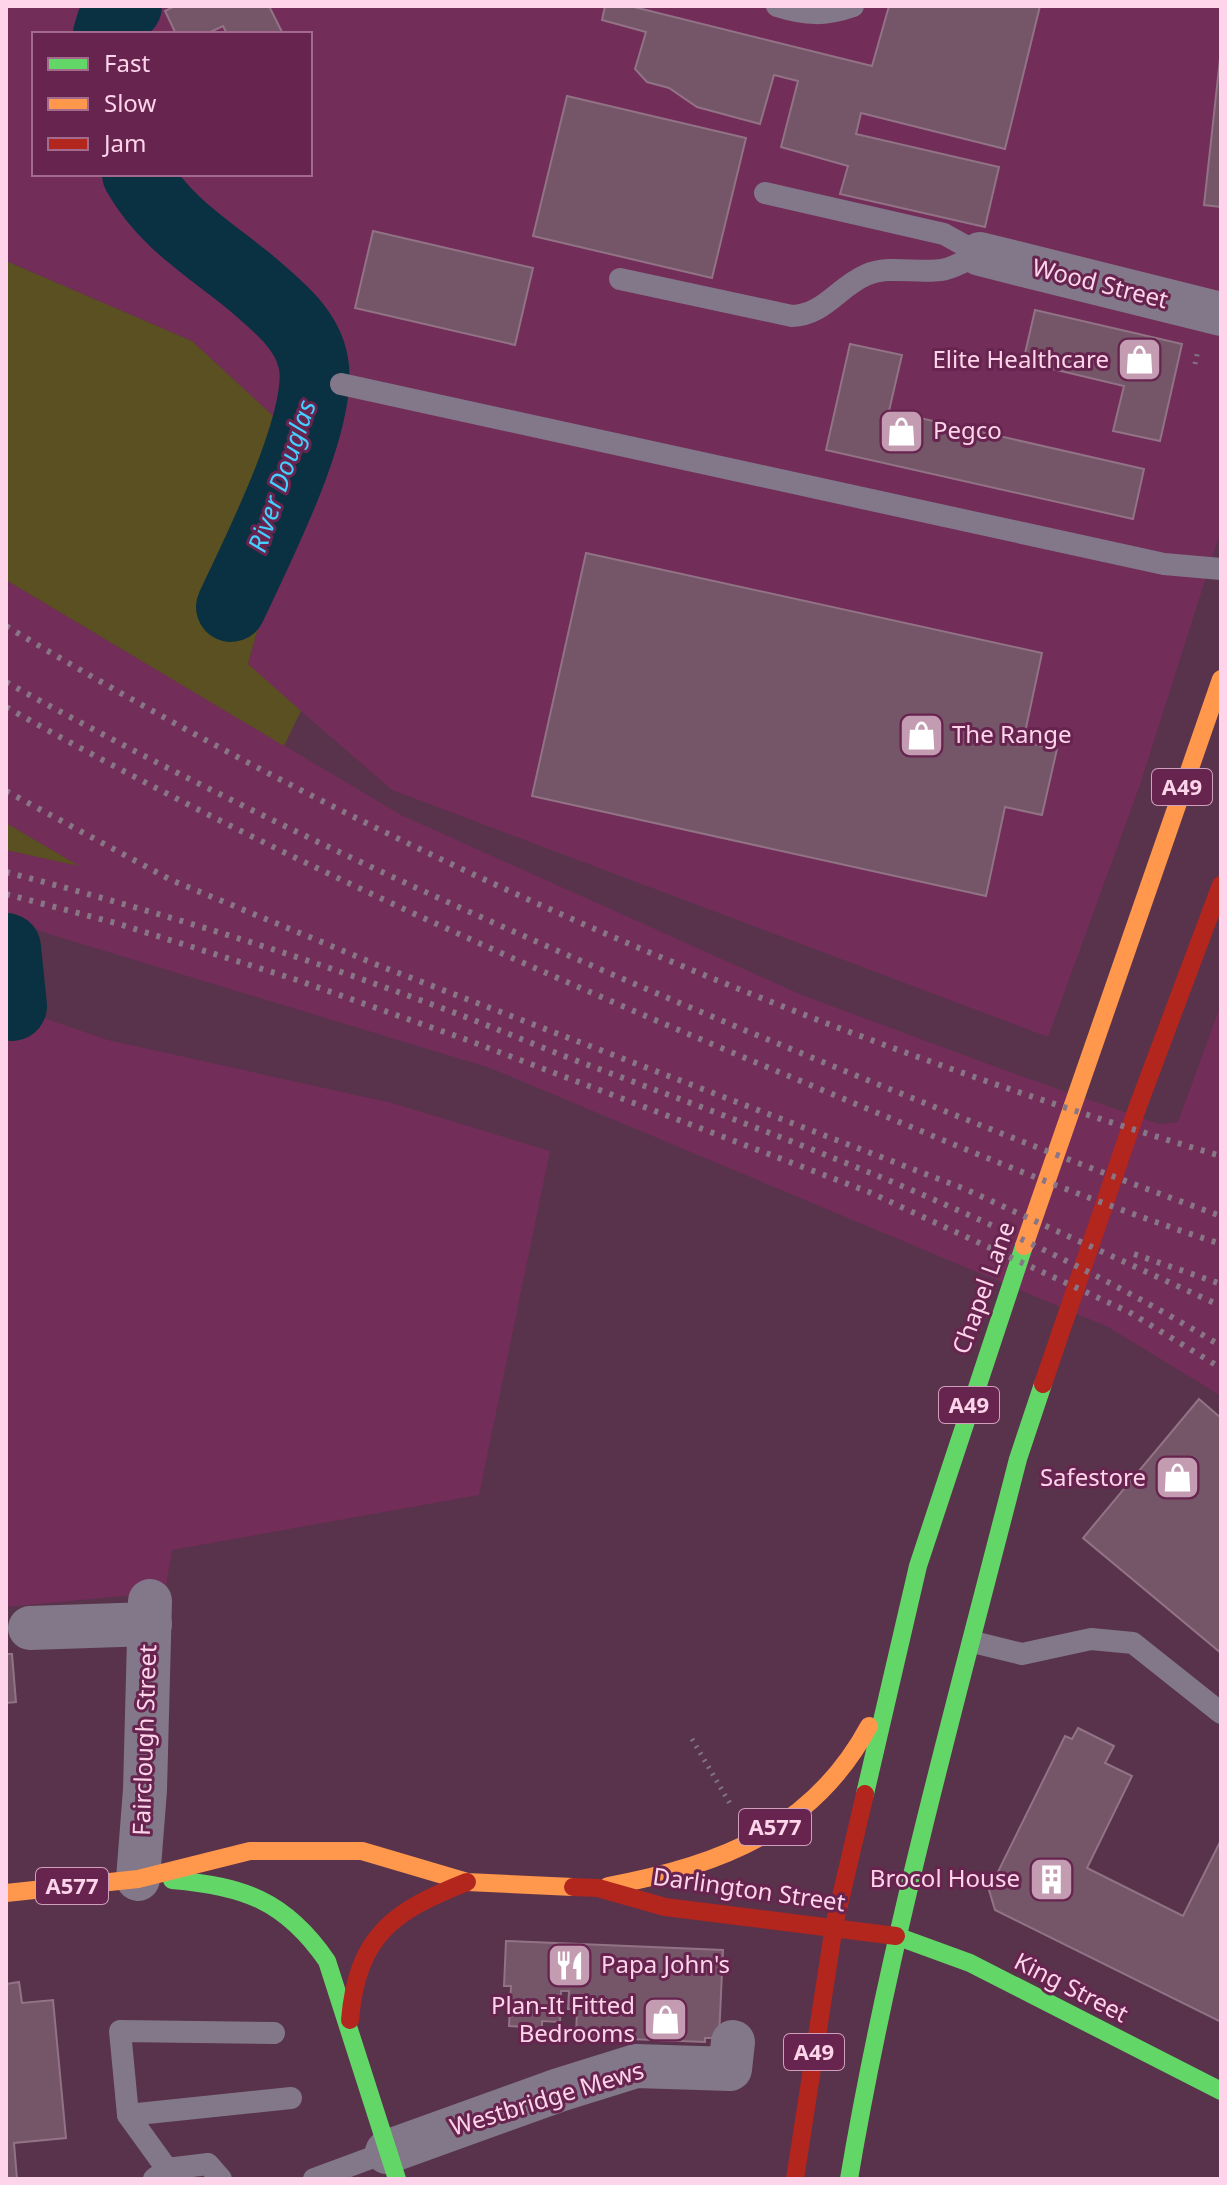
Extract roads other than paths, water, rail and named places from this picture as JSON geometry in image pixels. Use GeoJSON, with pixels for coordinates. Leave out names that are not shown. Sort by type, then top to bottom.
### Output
{"type":"FeatureCollection","features":[{"type":"Feature","properties":{"kind":"highway","name":"Chapel Lane"},"geometry":{"type":"LineString","coordinates":[[834,1926],[918,1566],[978,1378],[1221,679]]}},
{"type":"Feature","properties":{"kind":"highway","name":"A49"},"geometry":{"type":"LineString","coordinates":[[849,2179],[873,2038],[896,1936],[1018,1459],[1138,1106],[1221,885]]}},
{"type":"Feature","properties":{"kind":"highway","name":"Darlington Street"},"geometry":{"type":"LineString","coordinates":[[598,1888],[676,1873],[712,1860],[755,1840],[800,1811],[831,1783],[861,1745],[889,1683]]}},
{"type":"Feature","properties":{"kind":"highway","name":"Darlington Street"},"geometry":{"type":"LineString","coordinates":[[6,1893],[138,1879],[250,1851],[362,1851],[467,1882],[598,1888],[665,1907],[896,1936]]}},
{"type":"Feature","properties":{"kind":"highway","name":"A577"},"geometry":{"type":"LineString","coordinates":[[138,1879],[207,1882],[232,1888],[281,1907],[295,1917],[327,1961],[349,2039],[392,2166]]}},
{"type":"Feature","properties":{"kind":"highway","name":"A577"},"geometry":{"type":"LineString","coordinates":[[349,2039],[350,2000],[355,1975],[379,1929],[422,1898],[467,1882]]}},
{"type":"Feature","properties":{"kind":"highway","name":"A49"},"geometry":{"type":"LineString","coordinates":[[795,2179],[834,1926]]}},
{"type":"Feature","properties":{"kind":"highway","name":"King Street"},"geometry":{"type":"LineString","coordinates":[[896,1936],[970,1963],[1221,2091]]}},
{"type":"Feature","properties":{"kind":"street","name":"Wood Street"},"geometry":{"type":"LineString","coordinates":[[980,254],[1221,314]]}},
{"type":"Feature","properties":{"kind":"street","name":"Fairclough Street"},"geometry":{"type":"LineString","coordinates":[[30,1628],[150,1612],[145,1790],[138,1879]]}},
{"type":"Feature","properties":{"kind":"street","name":"Westbridge Mews"},"geometry":{"type":"LineString","coordinates":[[392,2166],[559,2090],[636,2066],[730,2069],[733,2042]]}},
{"type":"Feature","properties":{"kind":"lane"},"geometry":{"type":"LineString","coordinates":[[777,6],[809,16],[832,14],[853,6]]}},
{"type":"Feature","properties":{"kind":"lane"},"geometry":{"type":"LineString","coordinates":[[765,193],[944,234],[980,254]]}},
{"type":"Feature","properties":{"kind":"lane"},"geometry":{"type":"LineString","coordinates":[[620,279],[792,316],[806,316],[818,311],[838,290],[868,274],[945,269],[980,254]]}},
{"type":"Feature","properties":{"kind":"lane"},"geometry":{"type":"LineString","coordinates":[[341,384],[1164,564],[1221,569]]}},
{"type":"Feature","properties":{"kind":"lane"},"geometry":{"type":"LineString","coordinates":[[973,1642],[1022,1654],[1091,1639],[1133,1643],[1221,1713]]}},
{"type":"Feature","properties":{"kind":"lane"},"geometry":{"type":"LineString","coordinates":[[221,2179],[208,2164],[165,2176],[128,2115],[120,2031],[274,2033]]}},
{"type":"Feature","properties":{"kind":"lane"},"geometry":{"type":"LineString","coordinates":[[128,2115],[291,2098]]}},
{"type":"Feature","properties":{"kind":"lane"},"geometry":{"type":"LineString","coordinates":[[314,2179],[392,2166]]}},
{"type":"Feature","properties":{"kind":"waterway","name":"River Douglas"},"geometry":{"type":"LineString","coordinates":[[109,32],[112,21],[127,6]]}},
{"type":"Feature","properties":{"kind":"waterway","name":"River Douglas"},"geometry":{"type":"LineString","coordinates":[[138,176],[174,220],[288,317],[304,337],[313,361],[314,385],[299,449],[231,607]]}},
{"type":"Feature","properties":{"kind":"waterway","name":"River Douglas"},"geometry":{"type":"LineString","coordinates":[[6,948],[12,1006]]}},
{"type":"Feature","properties":{"kind":"railway"},"geometry":{"type":"LineString","coordinates":[[6,626],[149,709],[296,787],[445,861],[596,930],[905,1053],[1221,1156]]}},
{"type":"Feature","properties":{"kind":"railway"},"geometry":{"type":"LineString","coordinates":[[6,682],[277,822],[555,949],[921,1101],[1221,1216]]}},
{"type":"Feature","properties":{"kind":"railway"},"geometry":{"type":"LineString","coordinates":[[6,707],[98,758],[286,853],[573,985],[992,1160],[1221,1244]]}},
{"type":"Feature","properties":{"kind":"railway"},"geometry":{"type":"LineString","coordinates":[[6,791],[171,880],[380,966],[965,1189],[1221,1306]]}},
{"type":"Feature","properties":{"kind":"railway"},"geometry":{"type":"LineString","coordinates":[[6,872],[170,917],[332,969],[744,1123],[988,1223],[1145,1302],[1221,1346]]}},
{"type":"Feature","properties":{"kind":"railway"},"geometry":{"type":"LineString","coordinates":[[6,894],[119,924],[294,979],[470,1041],[869,1192],[1129,1312],[1221,1368]]}},
{"type":"Feature","properties":{"kind":"railway"},"geometry":{"type":"LineString","coordinates":[[1134,1254],[1221,1284]]}},
{"type":"Feature","properties":{"kind":"place","name":"Elite Healthcare"},"geometry":{"type":"Point","coordinates":[1140,360]}},
{"type":"Feature","properties":{"kind":"place","name":"Pegco"},"geometry":{"type":"Point","coordinates":[902,431]}},
{"type":"Feature","properties":{"kind":"place","name":"The Range"},"geometry":{"type":"Point","coordinates":[921,735]}},
{"type":"Feature","properties":{"kind":"place","name":"Safestore"},"geometry":{"type":"Point","coordinates":[1177,1478]}},
{"type":"Feature","properties":{"kind":"place","name":"Brocol House"},"geometry":{"type":"Point","coordinates":[1051,1879]}},
{"type":"Feature","properties":{"kind":"place","name":"Papa John's"},"geometry":{"type":"Point","coordinates":[570,1965]}},
{"type":"Feature","properties":{"kind":"place","name":"Plan-It Fitted Bedrooms"},"geometry":{"type":"Point","coordinates":[666,2020]}}]}
